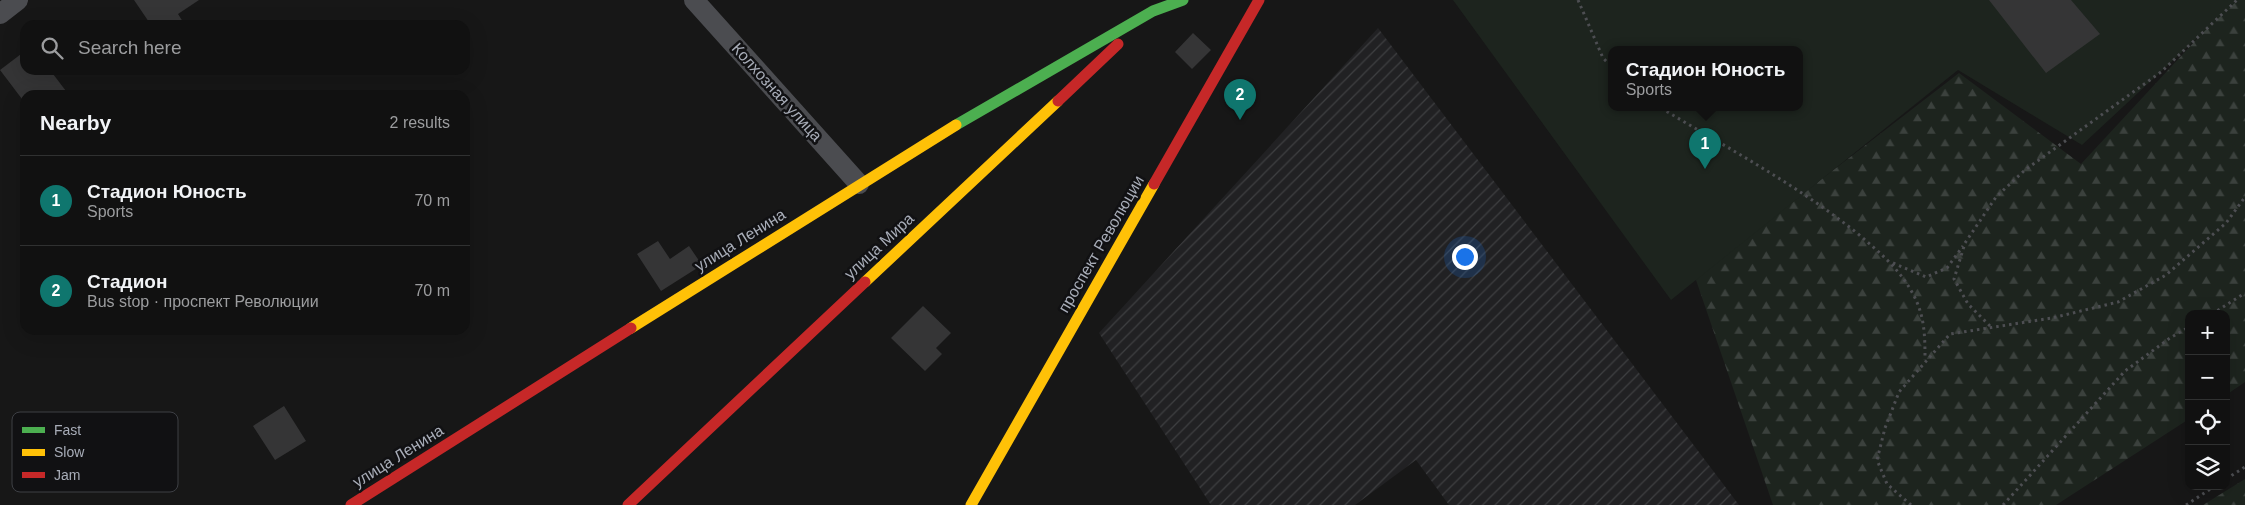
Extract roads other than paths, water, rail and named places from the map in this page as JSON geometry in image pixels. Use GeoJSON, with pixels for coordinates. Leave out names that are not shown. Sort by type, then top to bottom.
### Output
{"type":"FeatureCollection","features":[{"type":"Feature","properties":{"kind":"street","name":"Колхозная улица"},"geometry":{"type":"LineString","coordinates":[[694,0],[859,184]]}},
{"type":"Feature","properties":{"kind":"street","name":"улица Ленина"},"geometry":{"type":"LineString","coordinates":[[350,505],[859,184],[1152,6],[1183,0]]}},
{"type":"Feature","properties":{"kind":"street","name":"проспект Революции"},"geometry":{"type":"LineString","coordinates":[[971,505],[1259,0]]}},
{"type":"Feature","properties":{"kind":"street","name":"улица Мира"},"geometry":{"type":"LineString","coordinates":[[628,505],[1152,6]]}},
{"type":"Feature","properties":{"kind":"place","name":"Стадион"},"geometry":{"type":"Point","coordinates":[1240,120]}},
{"type":"Feature","properties":{"kind":"place","name":"Стадион Юность"},"geometry":{"type":"Point","coordinates":[1705,169]}}]}
